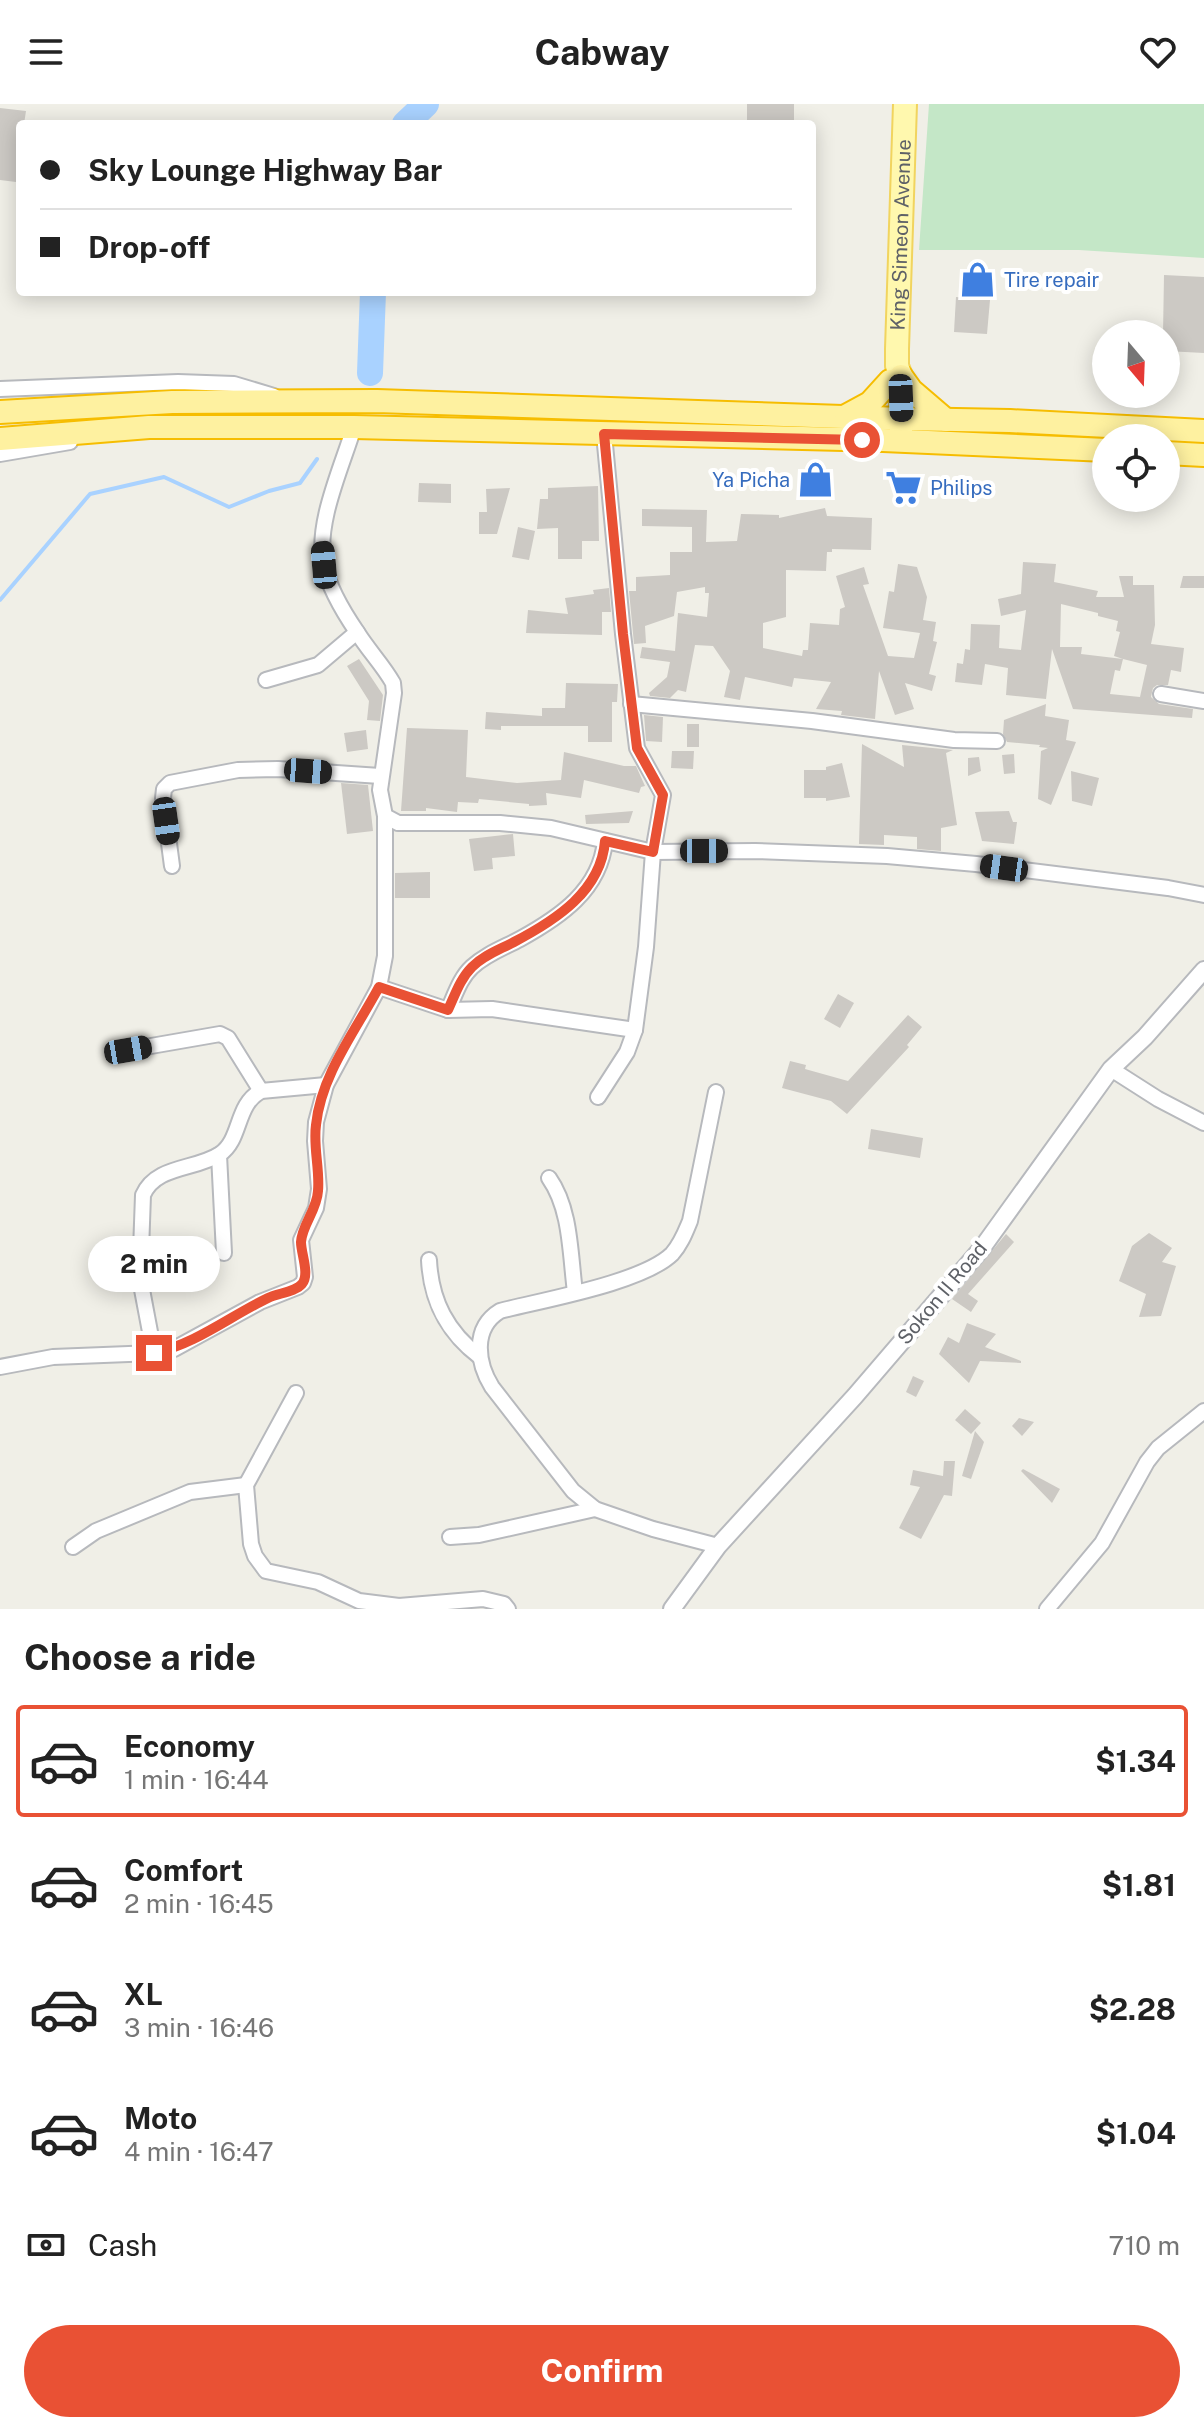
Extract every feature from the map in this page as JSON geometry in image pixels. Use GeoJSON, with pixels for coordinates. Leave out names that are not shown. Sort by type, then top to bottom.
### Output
{"type":"FeatureCollection","features":[{"type":"Feature","properties":{"kind":"highway"},"geometry":{"type":"LineString","coordinates":[[845,416],[870,403],[896,375],[946,420]]}},
{"type":"Feature","properties":{"kind":"highway"},"geometry":{"type":"LineString","coordinates":[[0,412],[172,402],[377,401],[845,416],[892,430],[1092,449]]}},
{"type":"Feature","properties":{"kind":"highway"},"geometry":{"type":"LineString","coordinates":[[809,439],[812,415]]}},
{"type":"Feature","properties":{"kind":"highway"},"geometry":{"type":"LineString","coordinates":[[0,439],[149,427],[354,427],[809,439],[892,430],[946,420],[1204,431]]}},
{"type":"Feature","properties":{"kind":"highway"},"geometry":{"type":"LineString","coordinates":[[1180,454],[1204,455]]}},
{"type":"Feature","properties":{"kind":"main road","name":"King Simeon Avenue"},"geometry":{"type":"LineString","coordinates":[[892,430],[905,104]]}},
{"type":"Feature","properties":{"kind":"street"},"geometry":{"type":"LineString","coordinates":[[0,389],[178,382],[234,384],[293,401]]}},
{"type":"Feature","properties":{"kind":"street"},"geometry":{"type":"LineString","coordinates":[[0,454],[149,427]]}},
{"type":"Feature","properties":{"kind":"street"},"geometry":{"type":"LineString","coordinates":[[0,1367],[53,1357],[154,1353],[174,1349],[260,1302],[303,1283],[301,1240],[316,1208],[319,1189],[316,1122],[326,1085],[379,987],[385,956],[385,816],[380,776],[393,683],[357,632],[333,589],[324,565],[322,541],[333,491],[354,427]]}},
{"type":"Feature","properties":{"kind":"street"},"geometry":{"type":"LineString","coordinates":[[598,1097],[627,1052],[635,1030],[646,947],[653,852],[663,795],[637,748],[604,434]]}},
{"type":"Feature","properties":{"kind":"street"},"geometry":{"type":"LineString","coordinates":[[266,680],[318,665],[357,632]]}},
{"type":"Feature","properties":{"kind":"street"},"geometry":{"type":"LineString","coordinates":[[1161,694],[1204,701]]}},
{"type":"Feature","properties":{"kind":"street"},"geometry":{"type":"LineString","coordinates":[[631,704],[812,721],[954,740],[997,741]]}},
{"type":"Feature","properties":{"kind":"street"},"geometry":{"type":"LineString","coordinates":[[172,866],[163,798],[164,789],[170,783],[238,770],[278,769],[380,776]]}},
{"type":"Feature","properties":{"kind":"street"},"geometry":{"type":"LineString","coordinates":[[385,816],[398,823],[500,823],[551,828],[653,852],[755,851],[887,856],[976,864],[1204,895]]}},
{"type":"Feature","properties":{"kind":"street"},"geometry":{"type":"LineString","coordinates":[[448,1010],[459,984],[482,958],[531,933],[561,913],[592,882],[600,869],[605,841]]}},
{"type":"Feature","properties":{"kind":"street","name":"Sokon II Road"},"geometry":{"type":"LineString","coordinates":[[672,1609],[718,1546],[855,1396],[982,1248],[1111,1069],[1145,1037],[1204,970]]}},
{"type":"Feature","properties":{"kind":"street"},"geometry":{"type":"LineString","coordinates":[[379,987],[448,1010],[492,1009],[635,1030]]}},
{"type":"Feature","properties":{"kind":"street"},"geometry":{"type":"LineString","coordinates":[[128,1050],[220,1034],[228,1038],[261,1091]]}},
{"type":"Feature","properties":{"kind":"street"},"geometry":{"type":"LineString","coordinates":[[1111,1069],[1204,1123]]}},
{"type":"Feature","properties":{"kind":"street"},"geometry":{"type":"LineString","coordinates":[[154,1353],[140,1279],[143,1195],[148,1184],[163,1175],[219,1155],[229,1145],[246,1102],[261,1091],[326,1085]]}},
{"type":"Feature","properties":{"kind":"street"},"geometry":{"type":"LineString","coordinates":[[716,1092],[690,1221],[683,1239],[671,1254],[656,1265],[575,1292],[500,1311],[491,1316],[482,1331],[480,1357],[484,1374],[492,1387],[573,1491],[595,1509],[653,1529],[718,1546]]}},
{"type":"Feature","properties":{"kind":"street"},"geometry":{"type":"LineString","coordinates":[[219,1155],[224,1253]]}},
{"type":"Feature","properties":{"kind":"street"},"geometry":{"type":"LineString","coordinates":[[549,1178],[564,1210],[575,1292]]}},
{"type":"Feature","properties":{"kind":"street"},"geometry":{"type":"LineString","coordinates":[[429,1260],[435,1300],[463,1344],[480,1357]]}},
{"type":"Feature","properties":{"kind":"street"},"geometry":{"type":"LineString","coordinates":[[296,1393],[246,1485],[251,1544],[266,1571],[318,1582],[359,1601],[399,1606],[483,1599],[504,1604],[508,1609]]}},
{"type":"Feature","properties":{"kind":"street"},"geometry":{"type":"LineString","coordinates":[[1047,1609],[1102,1543],[1147,1462],[1170,1437],[1204,1411]]}},
{"type":"Feature","properties":{"kind":"street"},"geometry":{"type":"LineString","coordinates":[[73,1547],[96,1531],[190,1492],[246,1485]]}},
{"type":"Feature","properties":{"kind":"street"},"geometry":{"type":"LineString","coordinates":[[450,1537],[479,1535],[595,1509]]}},
{"type":"Feature","properties":{"kind":"green space"},"geometry":{"type":"Polygon","coordinates":[[[929,104],[1204,104],[1204,258],[1079,250],[919,250],[929,104]]]}},
{"type":"Feature","properties":{"kind":"building"},"geometry":{"type":"Polygon","coordinates":[[[747,104],[794,104],[794,120],[747,120],[747,104]]]}},
{"type":"Feature","properties":{"kind":"building"},"geometry":{"type":"Polygon","coordinates":[[[0,108],[26,111],[25,120],[16,120],[16,182],[0,180],[0,108]]]}},
{"type":"Feature","properties":{"kind":"building"},"geometry":{"type":"Polygon","coordinates":[[[1164,275],[1204,277],[1204,353],[1180,352],[1180,320],[1163,320],[1164,275]]]}},
{"type":"Feature","properties":{"kind":"building"},"geometry":{"type":"Polygon","coordinates":[[[956,297],[990,300],[987,334],[954,332],[956,297]]]}},
{"type":"Feature","properties":{"kind":"building"},"geometry":{"type":"Polygon","coordinates":[[[419,483],[451,484],[451,503],[418,502],[419,483]]]}},
{"type":"Feature","properties":{"kind":"building"},"geometry":{"type":"Polygon","coordinates":[[[598,486],[599,541],[582,541],[582,559],[558,559],[558,528],[537,529],[540,499],[548,499],[548,488],[598,486]]]}},
{"type":"Feature","properties":{"kind":"building"},"geometry":{"type":"Polygon","coordinates":[[[510,488],[497,534],[479,534],[479,512],[487,512],[486,489],[510,488]]]}},
{"type":"Feature","properties":{"kind":"building"},"geometry":{"type":"Polygon","coordinates":[[[825,508],[827,516],[872,518],[871,550],[832,549],[832,552],[827,552],[826,571],[786,570],[786,617],[763,623],[763,648],[802,656],[803,650],[808,650],[810,623],[839,625],[840,609],[845,607],[836,576],[864,567],[869,584],[863,585],[888,656],[914,658],[920,633],[883,628],[889,591],[894,592],[898,564],[917,567],[927,597],[923,620],[936,622],[933,641],[937,642],[929,674],[936,676],[932,691],[905,683],[914,709],[895,715],[879,671],[875,719],[816,709],[831,682],[794,678],[792,687],[745,677],[740,700],[724,697],[730,671],[713,646],[695,645],[686,692],[678,690],[670,698],[650,696],[649,693],[667,677],[670,662],[640,658],[642,647],[675,651],[678,613],[707,617],[709,593],[705,593],[705,587],[677,592],[674,616],[645,626],[646,643],[634,644],[629,591],[636,591],[636,577],[670,575],[670,552],[692,552],[692,527],[642,526],[642,509],[707,510],[706,542],[737,541],[741,514],[779,515],[779,518],[825,508]]]}},
{"type":"Feature","properties":{"kind":"building"},"geometry":{"type":"Polygon","coordinates":[[[518,527],[535,531],[529,560],[512,557],[518,527]]]}},
{"type":"Feature","properties":{"kind":"building"},"geometry":{"type":"Polygon","coordinates":[[[1023,562],[1056,564],[1054,582],[1098,591],[1096,597],[1124,597],[1119,576],[1133,576],[1133,585],[1154,585],[1155,625],[1151,644],[1184,648],[1181,672],[1171,670],[1168,685],[1157,685],[1151,697],[1159,704],[1193,709],[1192,718],[1073,709],[1052,649],[1046,699],[1006,695],[1008,668],[985,664],[982,685],[955,682],[957,663],[963,664],[965,649],[970,650],[971,624],[1000,625],[999,648],[1021,650],[1026,610],[1001,616],[998,599],[1021,594],[1023,562]],[[1061,604],[1060,647],[1082,647],[1081,654],[1123,659],[1114,656],[1120,632],[1116,631],[1118,621],[1061,604]],[[1123,659],[1120,671],[1115,670],[1110,694],[1140,697],[1147,665],[1123,659]]]}},
{"type":"Feature","properties":{"kind":"building"},"geometry":{"type":"Polygon","coordinates":[[[1183,576],[1204,576],[1204,588],[1180,588],[1183,576]]]}},
{"type":"Feature","properties":{"kind":"building"},"geometry":{"type":"Polygon","coordinates":[[[609,588],[611,612],[602,612],[602,635],[526,633],[528,610],[568,614],[565,598],[594,594],[593,590],[609,588]]]}},
{"type":"Feature","properties":{"kind":"building"},"geometry":{"type":"Polygon","coordinates":[[[359,659],[383,695],[380,721],[367,720],[369,701],[347,666],[359,659]]]}},
{"type":"Feature","properties":{"kind":"building"},"geometry":{"type":"Polygon","coordinates":[[[566,683],[618,684],[617,702],[612,702],[612,742],[588,742],[588,726],[501,726],[501,730],[485,729],[486,712],[542,716],[542,708],[565,708],[566,683]]]}},
{"type":"Feature","properties":{"kind":"building"},"geometry":{"type":"Polygon","coordinates":[[[1046,704],[1045,716],[1069,720],[1066,740],[1076,742],[1051,805],[1038,799],[1041,751],[1048,748],[1007,742],[1003,734],[1004,720],[1046,704]]]}},
{"type":"Feature","properties":{"kind":"building"},"geometry":{"type":"Polygon","coordinates":[[[644,715],[663,717],[662,742],[646,741],[644,715]]]}},
{"type":"Feature","properties":{"kind":"building"},"geometry":{"type":"Polygon","coordinates":[[[687,724],[699,724],[699,747],[687,747],[687,724]]]}},
{"type":"Feature","properties":{"kind":"building"},"geometry":{"type":"Polygon","coordinates":[[[407,728],[468,730],[466,777],[517,783],[561,780],[564,752],[636,766],[645,786],[639,793],[584,780],[581,798],[546,793],[547,805],[529,806],[479,799],[478,803],[458,802],[457,812],[426,808],[426,811],[401,811],[407,728]]]}},
{"type":"Feature","properties":{"kind":"building"},"geometry":{"type":"Polygon","coordinates":[[[366,730],[368,749],[347,752],[344,733],[366,730]]]}},
{"type":"Feature","properties":{"kind":"building"},"geometry":{"type":"Polygon","coordinates":[[[862,744],[904,767],[902,745],[953,750],[946,753],[957,825],[941,828],[941,851],[917,849],[917,837],[884,835],[884,845],[859,844],[862,744]]]}},
{"type":"Feature","properties":{"kind":"building"},"geometry":{"type":"Polygon","coordinates":[[[672,751],[694,751],[693,769],[671,768],[672,751]]]}},
{"type":"Feature","properties":{"kind":"building"},"geometry":{"type":"Polygon","coordinates":[[[1014,754],[1015,773],[1004,774],[1002,755],[1014,754]]]}},
{"type":"Feature","properties":{"kind":"building"},"geometry":{"type":"Polygon","coordinates":[[[979,757],[981,771],[968,776],[968,758],[979,757]]]}},
{"type":"Feature","properties":{"kind":"building"},"geometry":{"type":"Polygon","coordinates":[[[842,763],[850,797],[826,801],[826,798],[804,798],[804,770],[826,770],[826,767],[842,763]]]}},
{"type":"Feature","properties":{"kind":"building"},"geometry":{"type":"Polygon","coordinates":[[[1071,771],[1099,778],[1092,806],[1072,801],[1071,771]]]}},
{"type":"Feature","properties":{"kind":"building"},"geometry":{"type":"Polygon","coordinates":[[[341,783],[368,785],[373,831],[347,834],[341,783]]]}},
{"type":"Feature","properties":{"kind":"building"},"geometry":{"type":"Polygon","coordinates":[[[633,811],[629,823],[586,824],[585,815],[633,811]]]}},
{"type":"Feature","properties":{"kind":"building"},"geometry":{"type":"Polygon","coordinates":[[[1009,811],[1013,822],[1017,822],[1014,844],[982,841],[975,812],[1009,811]]]}},
{"type":"Feature","properties":{"kind":"building"},"geometry":{"type":"Polygon","coordinates":[[[513,834],[515,856],[492,858],[493,869],[474,871],[469,839],[513,834]]]}},
{"type":"Feature","properties":{"kind":"building"},"geometry":{"type":"Polygon","coordinates":[[[430,872],[430,898],[395,898],[395,873],[430,872]]]}},
{"type":"Feature","properties":{"kind":"building"},"geometry":{"type":"Polygon","coordinates":[[[838,994],[854,1003],[840,1028],[824,1019],[838,994]]]}},
{"type":"Feature","properties":{"kind":"building"},"geometry":{"type":"Polygon","coordinates":[[[908,1015],[922,1027],[907,1045],[909,1047],[847,1114],[831,1101],[782,1088],[790,1061],[806,1065],[805,1069],[848,1081],[908,1015]]]}},
{"type":"Feature","properties":{"kind":"building"},"geometry":{"type":"Polygon","coordinates":[[[871,1129],[923,1138],[920,1158],[868,1149],[871,1129]]]}},
{"type":"Feature","properties":{"kind":"building"},"geometry":{"type":"Polygon","coordinates":[[[1149,1233],[1172,1248],[1162,1262],[1176,1266],[1161,1316],[1139,1317],[1146,1294],[1119,1281],[1132,1246],[1149,1233]]]}},
{"type":"Feature","properties":{"kind":"building"},"geometry":{"type":"Polygon","coordinates":[[[1006,1234],[1014,1242],[968,1294],[978,1301],[971,1312],[952,1299],[1006,1234]]]}},
{"type":"Feature","properties":{"kind":"building"},"geometry":{"type":"Polygon","coordinates":[[[967,1323],[996,1334],[985,1347],[1021,1363],[980,1361],[969,1383],[939,1354],[948,1337],[959,1343],[967,1323]]]}},
{"type":"Feature","properties":{"kind":"building"},"geometry":{"type":"Polygon","coordinates":[[[913,1376],[924,1381],[916,1397],[906,1392],[913,1376]]]}},
{"type":"Feature","properties":{"kind":"building"},"geometry":{"type":"Polygon","coordinates":[[[965,1409],[981,1423],[971,1434],[955,1420],[965,1409]]]}},
{"type":"Feature","properties":{"kind":"building"},"geometry":{"type":"Polygon","coordinates":[[[1019,1418],[1034,1422],[1022,1436],[1012,1426],[1019,1418]]]}},
{"type":"Feature","properties":{"kind":"building"},"geometry":{"type":"Polygon","coordinates":[[[975,1431],[984,1442],[971,1479],[962,1476],[975,1431]]]}},
{"type":"Feature","properties":{"kind":"building"},"geometry":{"type":"Polygon","coordinates":[[[944,1461],[955,1461],[952,1496],[944,1495],[921,1539],[899,1528],[920,1487],[910,1485],[913,1470],[943,1476],[944,1461]]]}},
{"type":"Feature","properties":{"kind":"building"},"geometry":{"type":"Polygon","coordinates":[[[1023,1469],[1060,1489],[1052,1503],[1021,1471],[1023,1469]]]}},
{"type":"Feature","properties":{"kind":"waterway"},"geometry":{"type":"LineString","coordinates":[[409,120],[426,104]]}},
{"type":"Feature","properties":{"kind":"waterway"},"geometry":{"type":"LineString","coordinates":[[370,373],[373,296]]}},
{"type":"Feature","properties":{"kind":"waterway"},"geometry":{"type":"LineString","coordinates":[[0,600],[90,494],[164,477],[229,507],[300,483],[317,459]]}},
{"type":"Feature","properties":{"kind":"place","name":"Tire repair"},"geometry":{"type":"Point","coordinates":[978,280]}},
{"type":"Feature","properties":{"kind":"place","name":"Ya Picha"},"geometry":{"type":"Point","coordinates":[816,480]}},
{"type":"Feature","properties":{"kind":"place","name":"Philips"},"geometry":{"type":"Point","coordinates":[904,488]}},
{"type":"Feature","properties":{"kind":"route"},"geometry":{"type":"LineString","coordinates":[[154,1353],[174,1349],[260,1302],[303,1283],[301,1240],[316,1208],[319,1189],[316,1122],[326,1085],[379,987],[448,1010],[459,984],[482,958],[561,913],[592,882],[600,869],[605,841],[653,852],[663,795],[637,748],[604,434],[862,440]]}}]}
